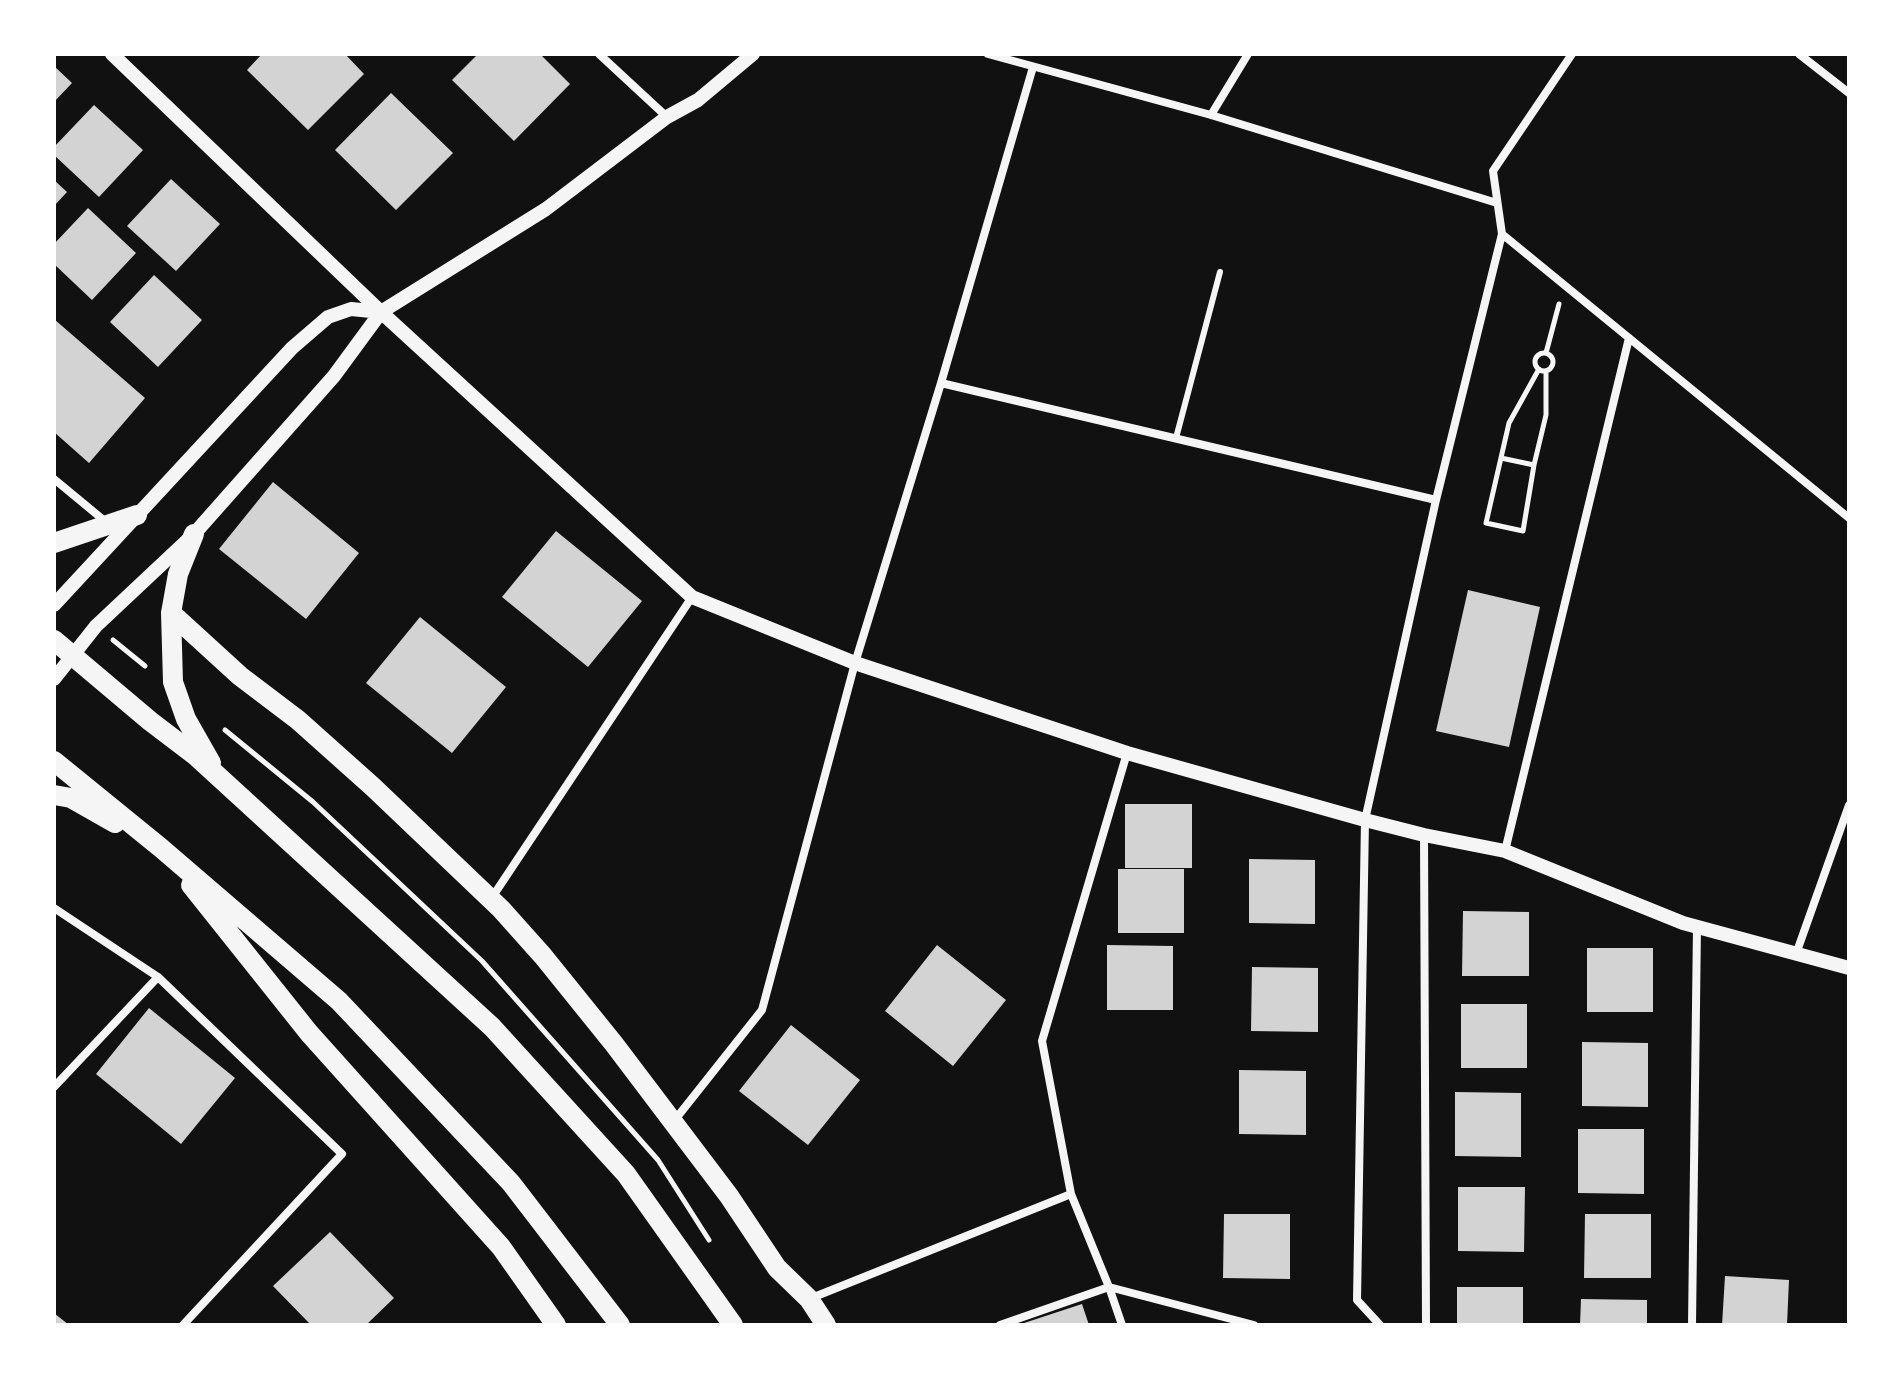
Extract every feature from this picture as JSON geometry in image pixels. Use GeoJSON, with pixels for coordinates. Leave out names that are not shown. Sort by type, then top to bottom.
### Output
{"type":"FeatureCollection","features":[{"type":"Feature","properties":{"kind":"main road"},"geometry":{"type":"LineString","coordinates":[[54,543],[137,515]]}},
{"type":"Feature","properties":{"kind":"main road"},"geometry":{"type":"LineString","coordinates":[[194,534],[178,574],[171,613],[173,682],[186,719],[218,777]]}},
{"type":"Feature","properties":{"kind":"main road"},"geometry":{"type":"LineString","coordinates":[[171,613],[240,676],[298,720],[373,787],[491,899],[543,956],[614,1044],[729,1196],[777,1268],[809,1299],[826,1325]]}},
{"type":"Feature","properties":{"kind":"main road"},"geometry":{"type":"LineString","coordinates":[[54,640],[196,756],[492,1027],[626,1174],[733,1325]]}},
{"type":"Feature","properties":{"kind":"main road"},"geometry":{"type":"LineString","coordinates":[[54,761],[339,1001],[511,1183],[620,1325]]}},
{"type":"Feature","properties":{"kind":"main road"},"geometry":{"type":"LineString","coordinates":[[54,795],[71,798],[161,848],[309,1033],[501,1247],[556,1325]]}},
{"type":"Feature","properties":{"kind":"street"},"geometry":{"type":"LineString","coordinates":[[112,54],[381,312],[692,597],[855,663],[1127,753],[1365,820],[1505,851],[1683,923],[1849,968]]}},
{"type":"Feature","properties":{"kind":"street"},"geometry":{"type":"LineString","coordinates":[[599,54],[667,117]]}},
{"type":"Feature","properties":{"kind":"street"},"geometry":{"type":"LineString","coordinates":[[54,679],[96,626],[194,534],[334,376],[381,312],[546,209],[667,117],[698,100],[753,54]]}},
{"type":"Feature","properties":{"kind":"street"},"geometry":{"type":"LineString","coordinates":[[988,54],[1211,115],[1497,203]]}},
{"type":"Feature","properties":{"kind":"street"},"geometry":{"type":"LineString","coordinates":[[1211,115],[1248,54]]}},
{"type":"Feature","properties":{"kind":"street"},"geometry":{"type":"LineString","coordinates":[[1380,1325],[1357,1300],[1365,820],[1436,500],[1502,234],[1493,171],[1572,54]]}},
{"type":"Feature","properties":{"kind":"street"},"geometry":{"type":"LineString","coordinates":[[1799,54],[1849,93]]}},
{"type":"Feature","properties":{"kind":"street"},"geometry":{"type":"LineString","coordinates":[[673,1122],[762,1010],[855,663],[1033,67]]}},
{"type":"Feature","properties":{"kind":"street"},"geometry":{"type":"LineString","coordinates":[[1502,234],[1849,518]]}},
{"type":"Feature","properties":{"kind":"street"},"geometry":{"type":"LineString","coordinates":[[54,605],[292,348],[328,317],[351,309],[381,312]]}},
{"type":"Feature","properties":{"kind":"street"},"geometry":{"type":"LineString","coordinates":[[1505,851],[1629,338]]}},
{"type":"Feature","properties":{"kind":"street"},"geometry":{"type":"LineString","coordinates":[[941,383],[1436,500]]}},
{"type":"Feature","properties":{"kind":"street"},"geometry":{"type":"LineString","coordinates":[[54,479],[109,525]]}},
{"type":"Feature","properties":{"kind":"street"},"geometry":{"type":"LineString","coordinates":[[491,899],[692,597]]}},
{"type":"Feature","properties":{"kind":"street"},"geometry":{"type":"LineString","coordinates":[[1122,1325],[1071,1194],[1042,1041],[1127,753]]}},
{"type":"Feature","properties":{"kind":"street"},"geometry":{"type":"LineString","coordinates":[[1796,954],[1849,805]]}},
{"type":"Feature","properties":{"kind":"street"},"geometry":{"type":"LineString","coordinates":[[1424,835],[1426,1325]]}},
{"type":"Feature","properties":{"kind":"street"},"geometry":{"type":"LineString","coordinates":[[54,908],[158,977],[342,1154],[183,1325]]}},
{"type":"Feature","properties":{"kind":"street"},"geometry":{"type":"LineString","coordinates":[[1692,1325],[1697,926]]}},
{"type":"Feature","properties":{"kind":"street"},"geometry":{"type":"LineString","coordinates":[[54,1087],[158,977]]}},
{"type":"Feature","properties":{"kind":"street"},"geometry":{"type":"LineString","coordinates":[[809,1299],[1071,1194]]}},
{"type":"Feature","properties":{"kind":"street"},"geometry":{"type":"LineString","coordinates":[[1000,1325],[1109,1287],[1254,1325]]}},
{"type":"Feature","properties":{"kind":"lane"},"geometry":{"type":"LineString","coordinates":[[1176,438],[1220,272]]}},
{"type":"Feature","properties":{"kind":"path"},"geometry":{"type":"LineString","coordinates":[[1546,353],[1564,284]]}},
{"type":"Feature","properties":{"kind":"path"},"geometry":{"type":"LineString","coordinates":[[1546,353],[1537,356],[1535,364],[1542,370],[1546,415],[1523,531],[1486,523],[1509,423],[1542,370],[1552,368],[1552,357],[1546,353]]}},
{"type":"Feature","properties":{"kind":"path"},"geometry":{"type":"LineString","coordinates":[[1501,458],[1534,465]]}},
{"type":"Feature","properties":{"kind":"building"},"geometry":{"type":"Polygon","coordinates":[[[262,54],[345,54],[364,74],[308,130],[247,70],[262,54]]]}},
{"type":"Feature","properties":{"kind":"building"},"geometry":{"type":"Polygon","coordinates":[[[478,54],[540,54],[570,84],[514,141],[452,80],[478,54]]]}},
{"type":"Feature","properties":{"kind":"building"},"geometry":{"type":"Polygon","coordinates":[[[54,66],[72,83],[54,102],[54,66]]]}},
{"type":"Feature","properties":{"kind":"building"},"geometry":{"type":"Polygon","coordinates":[[[391,93],[453,153],[396,210],[335,150],[391,93]]]}},
{"type":"Feature","properties":{"kind":"building"},"geometry":{"type":"Polygon","coordinates":[[[94,105],[143,150],[99,197],[54,155],[54,147],[94,105]]]}},
{"type":"Feature","properties":{"kind":"building"},"geometry":{"type":"Polygon","coordinates":[[[171,179],[220,224],[176,271],[127,226],[171,179]]]}},
{"type":"Feature","properties":{"kind":"building"},"geometry":{"type":"Polygon","coordinates":[[[54,180],[67,192],[54,206],[54,180]]]}},
{"type":"Feature","properties":{"kind":"building"},"geometry":{"type":"Polygon","coordinates":[[[88,208],[136,253],[92,300],[54,264],[54,244],[88,208]]]}},
{"type":"Feature","properties":{"kind":"building"},"geometry":{"type":"Polygon","coordinates":[[[154,275],[202,320],[158,367],[110,322],[154,275]]]}},
{"type":"Feature","properties":{"kind":"building"},"geometry":{"type":"Polygon","coordinates":[[[54,319],[145,398],[89,463],[54,432],[54,319]]]}},
{"type":"Feature","properties":{"kind":"building"},"geometry":{"type":"Polygon","coordinates":[[[273,482],[359,553],[306,619],[219,549],[273,482]]]}},
{"type":"Feature","properties":{"kind":"building"},"geometry":{"type":"Polygon","coordinates":[[[556,531],[642,601],[588,667],[502,597],[556,531]]]}},
{"type":"Feature","properties":{"kind":"building"},"geometry":{"type":"Polygon","coordinates":[[[1468,590],[1540,607],[1509,747],[1436,731],[1468,590]]]}},
{"type":"Feature","properties":{"kind":"building"},"geometry":{"type":"Polygon","coordinates":[[[420,617],[506,687],[452,753],[366,683],[420,617]]]}},
{"type":"Feature","properties":{"kind":"building"},"geometry":{"type":"Polygon","coordinates":[[[1125,804],[1192,804],[1192,868],[1125,868],[1125,804]]]}},
{"type":"Feature","properties":{"kind":"building"},"geometry":{"type":"Polygon","coordinates":[[[1249,859],[1315,860],[1315,924],[1249,923],[1249,859]]]}},
{"type":"Feature","properties":{"kind":"building"},"geometry":{"type":"Polygon","coordinates":[[[1118,869],[1184,869],[1184,933],[1118,933],[1118,869]]]}},
{"type":"Feature","properties":{"kind":"building"},"geometry":{"type":"Polygon","coordinates":[[[1463,911],[1529,912],[1529,976],[1462,976],[1463,911]]]}},
{"type":"Feature","properties":{"kind":"building"},"geometry":{"type":"Polygon","coordinates":[[[937,945],[1006,1000],[953,1066],[885,1011],[937,945]]]}},
{"type":"Feature","properties":{"kind":"building"},"geometry":{"type":"Polygon","coordinates":[[[1107,945],[1173,946],[1173,1010],[1107,1010],[1107,945]]]}},
{"type":"Feature","properties":{"kind":"building"},"geometry":{"type":"Polygon","coordinates":[[[1587,948],[1653,948],[1653,1012],[1587,1012],[1587,948]]]}},
{"type":"Feature","properties":{"kind":"building"},"geometry":{"type":"Polygon","coordinates":[[[1252,967],[1318,968],[1318,1032],[1251,1031],[1252,967]]]}},
{"type":"Feature","properties":{"kind":"building"},"geometry":{"type":"Polygon","coordinates":[[[1461,1004],[1527,1004],[1527,1068],[1461,1068],[1461,1004]]]}},
{"type":"Feature","properties":{"kind":"building"},"geometry":{"type":"Polygon","coordinates":[[[149,1008],[235,1078],[181,1144],[96,1074],[149,1008]]]}},
{"type":"Feature","properties":{"kind":"building"},"geometry":{"type":"Polygon","coordinates":[[[791,1025],[860,1080],[808,1145],[739,1091],[791,1025]]]}},
{"type":"Feature","properties":{"kind":"building"},"geometry":{"type":"Polygon","coordinates":[[[1582,1042],[1648,1043],[1648,1107],[1582,1106],[1582,1042]]]}},
{"type":"Feature","properties":{"kind":"building"},"geometry":{"type":"Polygon","coordinates":[[[1239,1070],[1306,1071],[1306,1135],[1239,1134],[1239,1070]]]}},
{"type":"Feature","properties":{"kind":"building"},"geometry":{"type":"Polygon","coordinates":[[[1455,1092],[1521,1093],[1521,1157],[1455,1156],[1455,1092]]]}},
{"type":"Feature","properties":{"kind":"building"},"geometry":{"type":"Polygon","coordinates":[[[1578,1129],[1644,1129],[1644,1194],[1578,1193],[1578,1129]]]}},
{"type":"Feature","properties":{"kind":"building"},"geometry":{"type":"Polygon","coordinates":[[[1458,1187],[1525,1187],[1524,1252],[1458,1251],[1458,1187]]]}},
{"type":"Feature","properties":{"kind":"building"},"geometry":{"type":"Polygon","coordinates":[[[1224,1214],[1290,1214],[1290,1279],[1223,1278],[1224,1214]]]}},
{"type":"Feature","properties":{"kind":"building"},"geometry":{"type":"Polygon","coordinates":[[[1585,1214],[1651,1214],[1651,1278],[1584,1278],[1585,1214]]]}},
{"type":"Feature","properties":{"kind":"building"},"geometry":{"type":"Polygon","coordinates":[[[330,1232],[394,1298],[366,1325],[311,1325],[273,1286],[330,1232]]]}},
{"type":"Feature","properties":{"kind":"building"},"geometry":{"type":"Polygon","coordinates":[[[1725,1276],[1789,1280],[1787,1325],[1722,1325],[1725,1276]]]}},
{"type":"Feature","properties":{"kind":"building"},"geometry":{"type":"Polygon","coordinates":[[[1457,1287],[1523,1287],[1523,1325],[1457,1325],[1457,1287]]]}},
{"type":"Feature","properties":{"kind":"building"},"geometry":{"type":"Polygon","coordinates":[[[1581,1299],[1647,1300],[1647,1325],[1580,1325],[1581,1299]]]}},
{"type":"Feature","properties":{"kind":"building"},"geometry":{"type":"Polygon","coordinates":[[[1082,1304],[1089,1325],[1021,1325],[1021,1324],[1082,1304]]]}},
{"type":"Feature","properties":{"kind":"building"},"geometry":{"type":"Polygon","coordinates":[[[54,1313],[69,1325],[54,1325],[54,1313]]]}}]}
